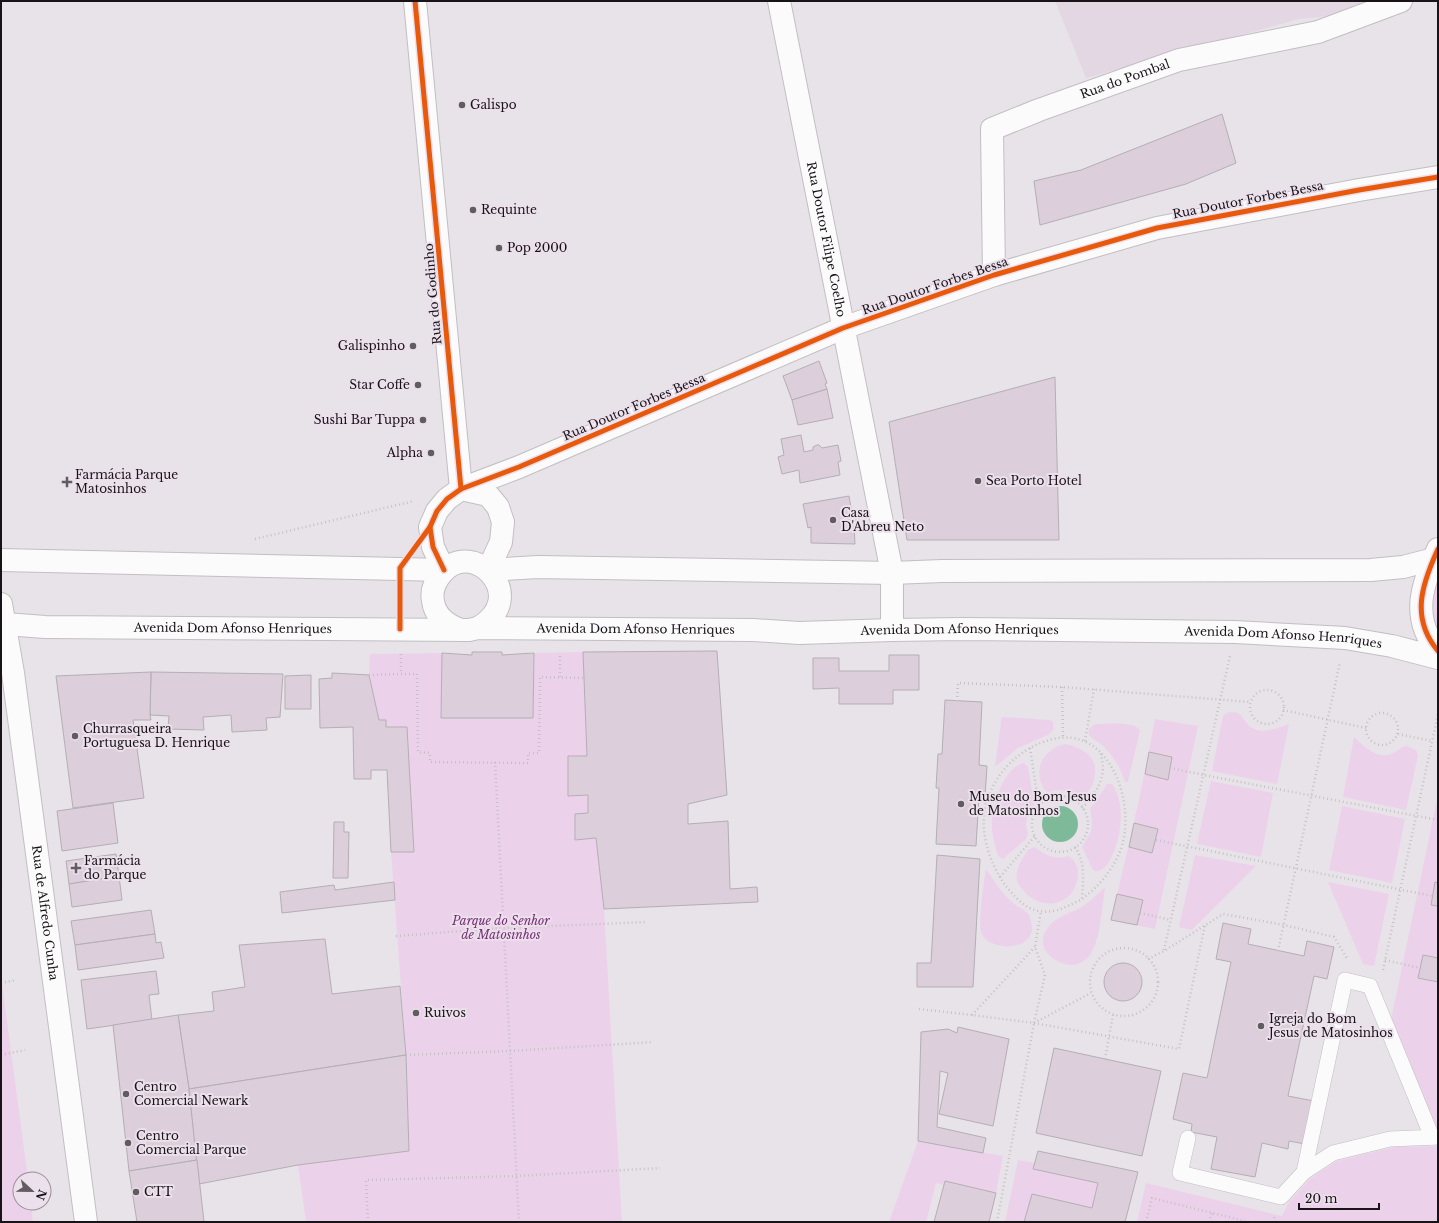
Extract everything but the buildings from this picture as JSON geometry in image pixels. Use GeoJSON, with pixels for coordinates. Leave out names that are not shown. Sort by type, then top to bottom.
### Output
{"type":"FeatureCollection","features":[{"type":"Feature","properties":{"kind":"main road","name":"Rua do Godinho"},"geometry":{"type":"LineString","coordinates":[[415,1],[461,489]]}},
{"type":"Feature","properties":{"kind":"main road","name":"Rua Doutor Filipe Coelho"},"geometry":{"type":"LineString","coordinates":[[779,1],[892,573],[892,630]]}},
{"type":"Feature","properties":{"kind":"main road","name":"Rua do Pombal"},"geometry":{"type":"LineString","coordinates":[[994,275],[992,129],[1039,110],[1179,60],[1318,32],[1401,1]]}},
{"type":"Feature","properties":{"kind":"main road","name":"Rua Doutor Forbes Bessa"},"geometry":{"type":"LineString","coordinates":[[461,489],[519,467],[843,328],[994,275],[1157,228],[1359,190],[1438,177]]}},
{"type":"Feature","properties":{"kind":"main road"},"geometry":{"type":"LineString","coordinates":[[444,570],[433,547],[430,527],[437,511],[447,499],[461,489],[488,495],[498,507],[503,522],[501,542],[488,570]]}},
{"type":"Feature","properties":{"kind":"main road"},"geometry":{"type":"LineString","coordinates":[[488,570],[538,567],[892,573],[942,571],[1372,570],[1403,568],[1436,556]]}},
{"type":"Feature","properties":{"kind":"main road"},"geometry":{"type":"LineString","coordinates":[[1436,556],[1422,590],[1420,605],[1422,618],[1429,638],[1438,652]]}},
{"type":"Feature","properties":{"kind":"main road"},"geometry":{"type":"LineString","coordinates":[[1,560],[444,570],[452,564],[462,562],[477,564],[488,570],[494,577],[499,587],[499,602],[494,616],[486,623],[469,629]]}},
{"type":"Feature","properties":{"kind":"main road","name":"Avenida Dom Afonso Henriques"},"geometry":{"type":"LineString","coordinates":[[444,570],[437,578],[433,588],[432,600],[435,610],[450,626],[469,629]]}},
{"type":"Feature","properties":{"kind":"main road","name":"Avenida Dom Afonso Henriques"},"geometry":{"type":"LineString","coordinates":[[3,614],[45,627],[753,630],[799,633],[892,630],[1235,632],[1345,638],[1392,646],[1438,658]]}},
{"type":"Feature","properties":{"kind":"main road","name":"Rua de Alfredo Cunha"},"geometry":{"type":"LineString","coordinates":[[3,614],[13,673],[86,1222]]}},
{"type":"Feature","properties":{"kind":"lane"},"geometry":{"type":"LineString","coordinates":[[1188,1138],[1180,1173],[1281,1197],[1304,1172],[1333,1153],[1390,1139],[1435,1137],[1370,986],[1345,980],[1304,1172]]}},
{"type":"Feature","properties":{"kind":"path"},"geometry":{"type":"LineString","coordinates":[[252,540],[414,500]]}},
{"type":"Feature","properties":{"kind":"path"},"geometry":{"type":"LineString","coordinates":[[400,629],[401,674]]}},
{"type":"Feature","properties":{"kind":"path"},"geometry":{"type":"LineString","coordinates":[[1164,950],[1235,632]]}},
{"type":"Feature","properties":{"kind":"path"},"geometry":{"type":"LineString","coordinates":[[1278,951],[1345,638]]}},
{"type":"Feature","properties":{"kind":"path"},"geometry":{"type":"LineString","coordinates":[[369,675],[417,674],[418,752],[430,752],[430,762],[495,762],[528,764],[528,753],[539,753],[540,677],[584,678]]}},
{"type":"Feature","properties":{"kind":"path"},"geometry":{"type":"LineString","coordinates":[[957,701],[958,683],[1062,687],[1250,702]]}},
{"type":"Feature","properties":{"kind":"path"},"geometry":{"type":"LineString","coordinates":[[1062,687],[1063,737]]}},
{"type":"Feature","properties":{"kind":"path"},"geometry":{"type":"LineString","coordinates":[[1085,742],[1094,690]]}},
{"type":"Feature","properties":{"kind":"path"},"geometry":{"type":"LineString","coordinates":[[1262,690],[1274,691],[1282,699],[1283,710],[1281,715],[1273,722],[1262,724],[1257,722],[1250,713],[1250,702],[1257,693],[1262,690]]}},
{"type":"Feature","properties":{"kind":"path"},"geometry":{"type":"LineString","coordinates":[[1283,710],[1366,728]]}},
{"type":"Feature","properties":{"kind":"path"},"geometry":{"type":"LineString","coordinates":[[1383,713],[1393,717],[1399,726],[1398,734],[1394,742],[1384,746],[1378,746],[1370,740],[1367,735],[1366,728],[1369,720],[1373,716],[1383,713]]}},
{"type":"Feature","properties":{"kind":"path"},"geometry":{"type":"LineString","coordinates":[[1383,972],[1438,714]]}},
{"type":"Feature","properties":{"kind":"path"},"geometry":{"type":"LineString","coordinates":[[1398,734],[1432,741]]}},
{"type":"Feature","properties":{"kind":"path"},"geometry":{"type":"LineString","coordinates":[[1063,737],[1072,737],[1085,742],[1099,750],[1108,761],[1120,784],[1125,810],[1125,832],[1118,855],[1112,867],[1090,894],[1059,910],[1041,911],[1032,909],[1017,899],[1000,877],[987,847],[984,835],[984,814],[990,794],[1002,770],[1020,754],[1030,748],[1045,741],[1063,737]]}},
{"type":"Feature","properties":{"kind":"path"},"geometry":{"type":"LineString","coordinates":[[1030,748],[1040,806]]}},
{"type":"Feature","properties":{"kind":"path"},"geometry":{"type":"LineString","coordinates":[[1082,808],[1095,793],[1102,778],[1103,763],[1099,750]]}},
{"type":"Feature","properties":{"kind":"path"},"geometry":{"type":"LineString","coordinates":[[495,762],[519,1222]]}},
{"type":"Feature","properties":{"kind":"path"},"geometry":{"type":"LineString","coordinates":[[1170,768],[1438,820]]}},
{"type":"Feature","properties":{"kind":"path"},"geometry":{"type":"LineString","coordinates":[[1059,796],[1076,802],[1082,808],[1086,815],[1088,824],[1082,841],[1075,847],[1067,851],[1057,852],[1040,844],[1035,836],[1033,817],[1043,802],[1050,798],[1059,796]]}},
{"type":"Feature","properties":{"kind":"path"},"geometry":{"type":"LineString","coordinates":[[1000,877],[1035,836]]}},
{"type":"Feature","properties":{"kind":"path"},"geometry":{"type":"LineString","coordinates":[[1156,840],[1432,896]]}},
{"type":"Feature","properties":{"kind":"path"},"geometry":{"type":"LineString","coordinates":[[1075,847],[1083,864],[1082,899]]}},
{"type":"Feature","properties":{"kind":"path"},"geometry":{"type":"LineString","coordinates":[[997,1222],[1034,1023],[1045,975],[1036,947],[1041,911]]}},
{"type":"Feature","properties":{"kind":"path"},"geometry":{"type":"LineString","coordinates":[[1140,913],[1171,920]]}},
{"type":"Feature","properties":{"kind":"path"},"geometry":{"type":"LineString","coordinates":[[1148,959],[1223,914],[1284,925],[1334,937],[1348,960]]}},
{"type":"Feature","properties":{"kind":"path"},"geometry":{"type":"LineString","coordinates":[[396,936],[504,928],[646,922]]}},
{"type":"Feature","properties":{"kind":"path"},"geometry":{"type":"LineString","coordinates":[[919,1009],[1034,1023],[1178,1049],[1205,925]]}},
{"type":"Feature","properties":{"kind":"path"},"geometry":{"type":"LineString","coordinates":[[972,1015],[1036,947]]}},
{"type":"Feature","properties":{"kind":"path"},"geometry":{"type":"LineString","coordinates":[[1128,948],[1139,952],[1148,959],[1155,968],[1157,990],[1145,1009],[1135,1014],[1124,1016],[1113,1015],[1104,1010],[1096,1002],[1091,993],[1090,982],[1091,971],[1097,960],[1106,953],[1116,949],[1128,948]]}},
{"type":"Feature","properties":{"kind":"path"},"geometry":{"type":"LineString","coordinates":[[1385,960],[1420,968]]}},
{"type":"Feature","properties":{"kind":"path"},"geometry":{"type":"LineString","coordinates":[[1,983],[16,980]]}},
{"type":"Feature","properties":{"kind":"path"},"geometry":{"type":"LineString","coordinates":[[1034,1023],[1091,993]]}},
{"type":"Feature","properties":{"kind":"path"},"geometry":{"type":"LineString","coordinates":[[1105,1059],[1113,1015]]}},
{"type":"Feature","properties":{"kind":"path"},"geometry":{"type":"LineString","coordinates":[[406,1055],[510,1051],[653,1042]]}},
{"type":"Feature","properties":{"kind":"path"},"geometry":{"type":"LineString","coordinates":[[1,1055],[26,1050]]}},
{"type":"Feature","properties":{"kind":"path"},"geometry":{"type":"LineString","coordinates":[[368,1222],[366,1180],[516,1176],[660,1168]]}},
{"type":"Feature","properties":{"kind":"path"},"geometry":{"type":"LineString","coordinates":[[1146,1222],[1152,1198],[1249,1222]]}},
{"type":"Feature","properties":{"kind":"path"},"geometry":{"type":"LineString","coordinates":[[1209,1222],[1212,1213]]}},
{"type":"Feature","properties":{"kind":"shaded area"},"geometry":{"type":"Polygon","coordinates":[[[1055,1],[1376,1],[1339,15],[1299,19],[1086,78],[1055,1]]]}},
{"type":"Feature","properties":{"kind":"shaded area"},"geometry":{"type":"Polygon","coordinates":[[[1064,806],[1073,811],[1077,817],[1077,831],[1073,837],[1064,842],[1056,842],[1047,837],[1043,831],[1042,820],[1047,811],[1053,807],[1064,806]]]}},
{"type":"Feature","properties":{"kind":"green space"},"geometry":{"type":"Polygon","coordinates":[[[1438,583],[1438,631],[1433,620],[1432,601],[1438,583]]]}},
{"type":"Feature","properties":{"kind":"green space","name":"Parque do Senhor de Matosinhos"},"geometry":{"type":"Polygon","coordinates":[[[583,652],[587,756],[568,756],[568,796],[588,795],[588,813],[575,814],[575,840],[596,838],[604,909],[622,1222],[306,1222],[298,1165],[409,1151],[406,1055],[391,852],[414,852],[406,727],[386,727],[386,720],[379,720],[369,675],[370,654],[442,653],[441,718],[533,718],[534,653],[583,652]]]}},
{"type":"Feature","properties":{"kind":"green space"},"geometry":{"type":"Polygon","coordinates":[[[1232,712],[1239,714],[1250,727],[1260,731],[1272,730],[1289,724],[1277,784],[1212,771],[1223,716],[1232,712]]]}},
{"type":"Feature","properties":{"kind":"green space"},"geometry":{"type":"Polygon","coordinates":[[[1001,718],[1050,720],[1053,722],[1053,730],[1048,735],[1018,748],[995,767],[1001,718]]]}},
{"type":"Feature","properties":{"kind":"green space"},"geometry":{"type":"Polygon","coordinates":[[[1155,719],[1198,726],[1155,929],[1111,920],[1140,795],[1155,719]]]}},
{"type":"Feature","properties":{"kind":"green space"},"geometry":{"type":"Polygon","coordinates":[[[1096,724],[1126,724],[1137,727],[1140,730],[1128,782],[1125,782],[1119,766],[1109,752],[1089,735],[1090,728],[1096,724]]]}},
{"type":"Feature","properties":{"kind":"green space"},"geometry":{"type":"Polygon","coordinates":[[[1354,737],[1368,749],[1378,754],[1389,755],[1406,746],[1416,750],[1418,756],[1406,810],[1343,797],[1354,737]]]}},
{"type":"Feature","properties":{"kind":"green space"},"geometry":{"type":"Polygon","coordinates":[[[1065,744],[1083,751],[1090,756],[1094,764],[1095,775],[1092,786],[1089,791],[1080,796],[1064,790],[1048,792],[1040,781],[1040,766],[1045,756],[1059,746],[1065,744]]]}},
{"type":"Feature","properties":{"kind":"green space"},"geometry":{"type":"Polygon","coordinates":[[[1024,763],[1028,767],[1034,803],[1027,818],[1026,825],[1028,834],[1026,839],[1003,859],[998,856],[994,839],[992,829],[993,811],[999,790],[1004,781],[1016,766],[1024,763]]]}},
{"type":"Feature","properties":{"kind":"green space"},"geometry":{"type":"Polygon","coordinates":[[[1211,781],[1273,793],[1261,857],[1197,844],[1211,781]]]}},
{"type":"Feature","properties":{"kind":"green space"},"geometry":{"type":"Polygon","coordinates":[[[1107,784],[1112,784],[1117,793],[1120,802],[1121,823],[1117,844],[1109,862],[1101,870],[1094,871],[1082,847],[1091,832],[1092,822],[1090,808],[1096,802],[1107,784]]]}},
{"type":"Feature","properties":{"kind":"green space"},"geometry":{"type":"Polygon","coordinates":[[[1438,795],[1438,1127],[1435,1125],[1391,1020],[1438,795]]]}},
{"type":"Feature","properties":{"kind":"green space"},"geometry":{"type":"Polygon","coordinates":[[[1342,806],[1405,819],[1392,883],[1329,870],[1342,806]]]}},
{"type":"Feature","properties":{"kind":"green space"},"geometry":{"type":"Polygon","coordinates":[[[1035,847],[1043,853],[1051,856],[1060,858],[1069,856],[1077,866],[1078,874],[1076,885],[1065,899],[1057,903],[1039,902],[1031,897],[1018,884],[1017,871],[1020,863],[1029,849],[1035,847]]]}},
{"type":"Feature","properties":{"kind":"green space"},"geometry":{"type":"Polygon","coordinates":[[[1195,855],[1256,866],[1192,930],[1179,927],[1195,855]]]}},
{"type":"Feature","properties":{"kind":"green space"},"geometry":{"type":"Polygon","coordinates":[[[986,869],[1004,895],[1029,915],[1032,930],[1029,937],[1024,942],[1016,945],[999,946],[991,943],[981,932],[981,911],[986,869]]]}},
{"type":"Feature","properties":{"kind":"green space"},"geometry":{"type":"Polygon","coordinates":[[[1328,882],[1389,894],[1374,966],[1363,964],[1328,882]]]}},
{"type":"Feature","properties":{"kind":"green space"},"geometry":{"type":"Polygon","coordinates":[[[1105,887],[1098,935],[1095,946],[1090,954],[1079,964],[1070,965],[1054,959],[1047,953],[1044,946],[1043,938],[1047,929],[1058,919],[1087,903],[1105,887]]]}},
{"type":"Feature","properties":{"kind":"green space"},"geometry":{"type":"Polygon","coordinates":[[[1,976],[27,1171],[12,1171],[12,1211],[32,1211],[33,1222],[1,1222],[1,976]]]}},
{"type":"Feature","properties":{"kind":"green space"},"geometry":{"type":"Polygon","coordinates":[[[918,1141],[1003,1156],[996,1193],[945,1181],[943,1185],[936,1183],[926,1222],[889,1222],[918,1141]]]}},
{"type":"Feature","properties":{"kind":"green space"},"geometry":{"type":"Polygon","coordinates":[[[1438,1146],[1438,1222],[1137,1222],[1146,1183],[1282,1216],[1289,1202],[1311,1178],[1337,1161],[1394,1147],[1438,1146]]]}},
{"type":"Feature","properties":{"kind":"green space"},"geometry":{"type":"Polygon","coordinates":[[[1018,1160],[1035,1163],[1034,1169],[1098,1183],[1092,1208],[1032,1194],[1024,1222],[1005,1222],[1018,1160]]]}},
{"type":"Feature","properties":{"kind":"cycle path"},"geometry":{"type":"LineString","coordinates":[[415,1],[461,489]]}},
{"type":"Feature","properties":{"kind":"cycle path"},"geometry":{"type":"LineString","coordinates":[[444,570],[433,547],[430,527],[437,511],[447,499],[461,489],[519,467],[843,328],[994,275],[1157,228],[1359,190],[1438,177]]}},
{"type":"Feature","properties":{"kind":"cycle path"},"geometry":{"type":"LineString","coordinates":[[400,629],[400,568],[430,527]]}},
{"type":"Feature","properties":{"kind":"cycle path"},"geometry":{"type":"LineString","coordinates":[[1438,549],[1427,575],[1421,613],[1429,639],[1438,651]]}},
{"type":"Feature","properties":{"kind":"place","name":"Galispo"},"geometry":{"type":"Point","coordinates":[462,105]}},
{"type":"Feature","properties":{"kind":"place","name":"Requinte"},"geometry":{"type":"Point","coordinates":[473,210]}},
{"type":"Feature","properties":{"kind":"place","name":"Pop 2000"},"geometry":{"type":"Point","coordinates":[499,248]}},
{"type":"Feature","properties":{"kind":"place","name":"Galispinho"},"geometry":{"type":"Point","coordinates":[413,346]}},
{"type":"Feature","properties":{"kind":"place","name":"Star Coffe"},"geometry":{"type":"Point","coordinates":[418,385]}},
{"type":"Feature","properties":{"kind":"place","name":"Sushi Bar Tuppa"},"geometry":{"type":"Point","coordinates":[423,420]}},
{"type":"Feature","properties":{"kind":"place","name":"Alpha"},"geometry":{"type":"Point","coordinates":[431,453]}},
{"type":"Feature","properties":{"kind":"place","name":"Sea Porto Hotel"},"geometry":{"type":"Point","coordinates":[978,481]}},
{"type":"Feature","properties":{"kind":"place","name":"Farmácia Parque Matosinhos"},"geometry":{"type":"Point","coordinates":[67,482]}},
{"type":"Feature","properties":{"kind":"place","name":"Casa D'Abreu Neto"},"geometry":{"type":"Point","coordinates":[833,520]}},
{"type":"Feature","properties":{"kind":"place","name":"Churrasqueira Portuguesa D. Henrique"},"geometry":{"type":"Point","coordinates":[75,736]}},
{"type":"Feature","properties":{"kind":"place","name":"Museu do Bom Jesus de Matosinhos"},"geometry":{"type":"Point","coordinates":[961,804]}},
{"type":"Feature","properties":{"kind":"place","name":"Farmácia do Parque"},"geometry":{"type":"Point","coordinates":[76,868]}},
{"type":"Feature","properties":{"kind":"place","name":"Ruivos"},"geometry":{"type":"Point","coordinates":[416,1013]}},
{"type":"Feature","properties":{"kind":"place","name":"Igreja do Bom Jesus de Matosinhos"},"geometry":{"type":"Point","coordinates":[1261,1026]}},
{"type":"Feature","properties":{"kind":"place","name":"Centro Comercial Newark"},"geometry":{"type":"Point","coordinates":[126,1094]}},
{"type":"Feature","properties":{"kind":"place","name":"Centro Comercial Parque"},"geometry":{"type":"Point","coordinates":[128,1143]}},
{"type":"Feature","properties":{"kind":"place","name":"CTT"},"geometry":{"type":"Point","coordinates":[136,1192]}}]}
